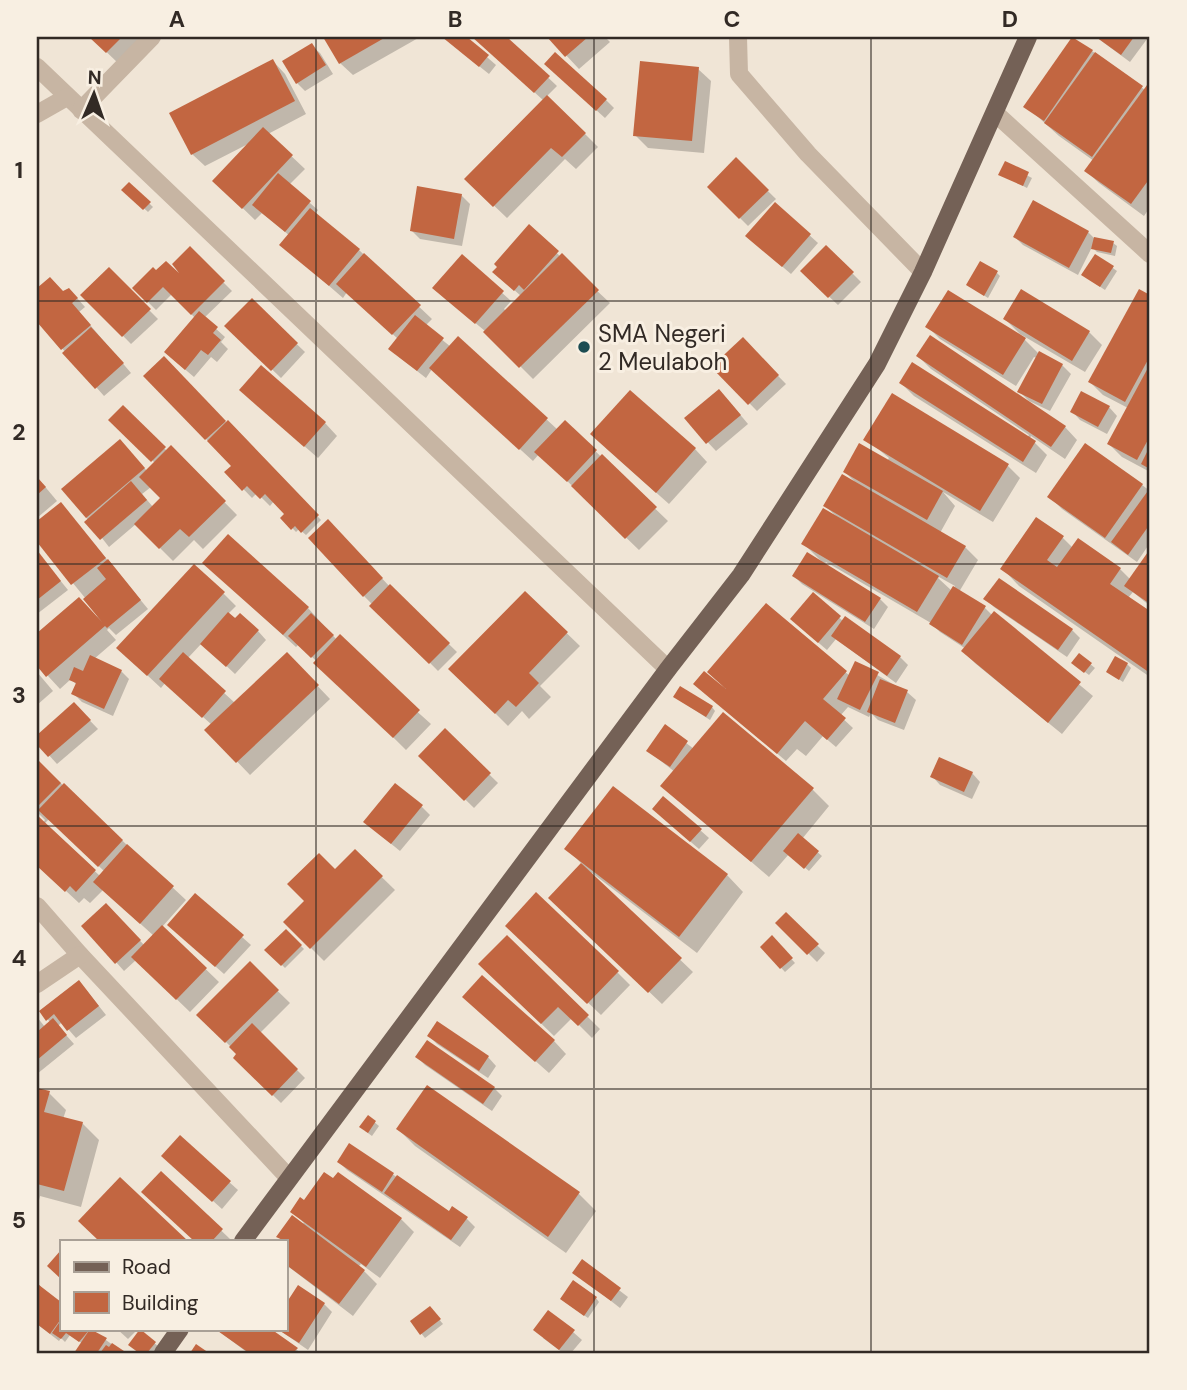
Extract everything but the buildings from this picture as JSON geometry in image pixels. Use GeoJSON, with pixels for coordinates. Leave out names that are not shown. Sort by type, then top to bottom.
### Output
{"type":"FeatureCollection","features":[{"type":"Feature","properties":{"kind":"main road"},"geometry":{"type":"LineString","coordinates":[[244,1240],[668,669],[741,575],[877,365],[923,272],[1028,37]]}},
{"type":"Feature","properties":{"kind":"main road"},"geometry":{"type":"LineString","coordinates":[[163,1353],[179,1330]]}},
{"type":"Feature","properties":{"kind":"street"},"geometry":{"type":"LineString","coordinates":[[81,110],[152,37]]}},
{"type":"Feature","properties":{"kind":"street"},"geometry":{"type":"LineString","coordinates":[[738,37],[740,74],[808,154],[923,272]]}},
{"type":"Feature","properties":{"kind":"street"},"geometry":{"type":"LineString","coordinates":[[37,67],[668,669]]}},
{"type":"Feature","properties":{"kind":"street"},"geometry":{"type":"LineString","coordinates":[[37,114],[67,97]]}},
{"type":"Feature","properties":{"kind":"street"},"geometry":{"type":"LineString","coordinates":[[995,113],[1150,254]]}},
{"type":"Feature","properties":{"kind":"street"},"geometry":{"type":"LineString","coordinates":[[37,906],[289,1178]]}},
{"type":"Feature","properties":{"kind":"street"},"geometry":{"type":"LineString","coordinates":[[37,984],[80,955]]}},
{"type":"Feature","properties":{"kind":"place","name":"SMA Negeri 2 Meulaboh"},"geometry":{"type":"Point","coordinates":[584,347]}}]}
